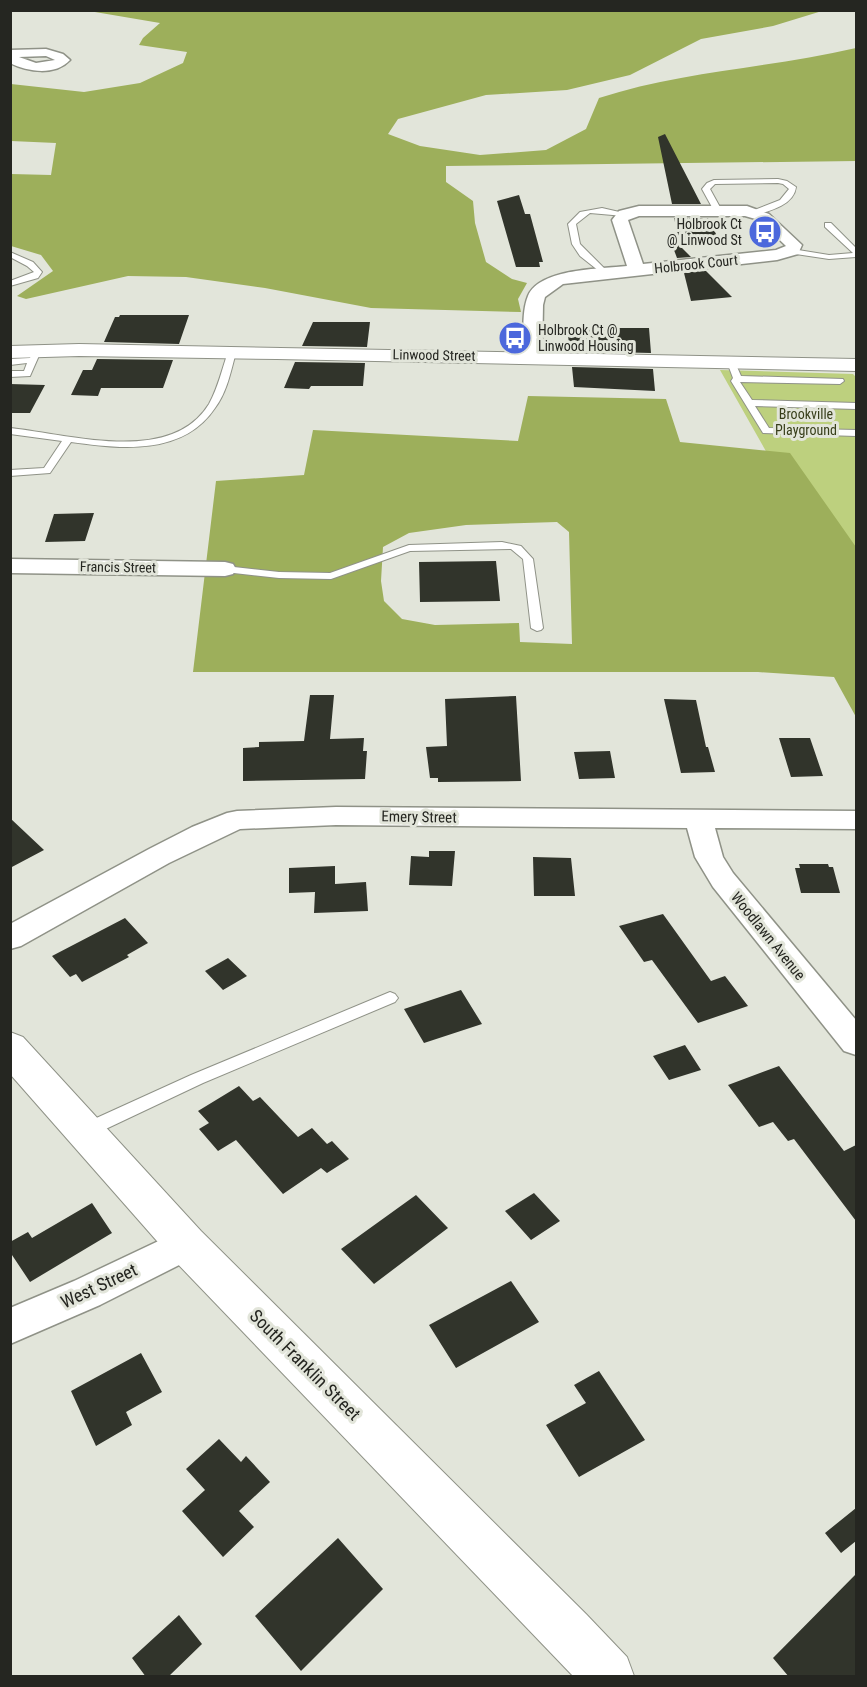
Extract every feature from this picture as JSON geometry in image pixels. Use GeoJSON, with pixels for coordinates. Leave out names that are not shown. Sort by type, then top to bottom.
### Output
{"type":"FeatureCollection","features":[{"type":"Feature","properties":{"kind":"main road","name":"Linwood Street"},"geometry":{"type":"LineString","coordinates":[[10,352],[34,355],[232,352],[533,357],[734,370],[856,365]]}},
{"type":"Feature","properties":{"kind":"main road","name":"South Franklin Street"},"geometry":{"type":"LineString","coordinates":[[10,1047],[186,1244],[568,1632],[608,1677]]}},
{"type":"Feature","properties":{"kind":"street"},"geometry":{"type":"LineString","coordinates":[[624,214],[639,211],[742,210],[764,218],[791,241],[794,245],[792,251]]}},
{"type":"Feature","properties":{"kind":"street","name":"Holbrook Court"},"geometry":{"type":"LineString","coordinates":[[624,214],[620,220],[637,270]]}},
{"type":"Feature","properties":{"kind":"street","name":"Holbrook Court"},"geometry":{"type":"LineString","coordinates":[[533,357],[534,305],[537,295],[546,286],[558,280],[777,255],[792,251]]}},
{"type":"Feature","properties":{"kind":"street","name":"Francis Street"},"geometry":{"type":"LineString","coordinates":[[10,566],[225,569]]}},
{"type":"Feature","properties":{"kind":"street","name":"Emery Street"},"geometry":{"type":"LineString","coordinates":[[10,938],[170,850],[237,820],[336,816],[856,820]]}},
{"type":"Feature","properties":{"kind":"street","name":"Woodlawn Avenue"},"geometry":{"type":"LineString","coordinates":[[699,820],[709,857],[723,880],[856,1042]]}},
{"type":"Feature","properties":{"kind":"street","name":"West Street"},"geometry":{"type":"LineString","coordinates":[[10,1326],[87,1293],[186,1244]]}},
{"type":"Feature","properties":{"kind":"lane"},"geometry":{"type":"LineString","coordinates":[[717,209],[706,189],[714,182],[778,181],[785,182],[794,189],[793,193],[782,202],[755,213]]}},
{"type":"Feature","properties":{"kind":"lane"},"geometry":{"type":"LineString","coordinates":[[604,273],[583,255],[576,244],[572,224],[577,214],[591,210],[624,214]]}},
{"type":"Feature","properties":{"kind":"lane"},"geometry":{"type":"LineString","coordinates":[[828,225],[856,253]]}},
{"type":"Feature","properties":{"kind":"lane"},"geometry":{"type":"LineString","coordinates":[[792,251],[829,256],[856,253]]}},
{"type":"Feature","properties":{"kind":"lane"},"geometry":{"type":"LineString","coordinates":[[10,254],[30,264],[38,272],[35,276],[10,284]]}},
{"type":"Feature","properties":{"kind":"lane"},"geometry":{"type":"LineString","coordinates":[[10,431],[34,432],[68,439],[119,444],[163,441],[180,437],[196,426],[212,408],[232,352]]}},
{"type":"Feature","properties":{"kind":"lane"},"geometry":{"type":"LineString","coordinates":[[10,362],[34,355]]}},
{"type":"Feature","properties":{"kind":"lane"},"geometry":{"type":"LineString","coordinates":[[10,374],[27,374],[34,355]]}},
{"type":"Feature","properties":{"kind":"lane"},"geometry":{"type":"LineString","coordinates":[[840,381],[734,370],[735,381],[766,430],[856,433]]}},
{"type":"Feature","properties":{"kind":"lane"},"geometry":{"type":"LineString","coordinates":[[749,404],[856,406]]}},
{"type":"Feature","properties":{"kind":"lane"},"geometry":{"type":"LineString","coordinates":[[10,473],[47,471],[68,439]]}},
{"type":"Feature","properties":{"kind":"lane"},"geometry":{"type":"LineString","coordinates":[[225,569],[279,575],[331,576],[409,548],[515,546],[524,551],[528,559],[537,628]]}},
{"type":"Feature","properties":{"kind":"lane"},"geometry":{"type":"LineString","coordinates":[[83,1131],[197,1079],[390,998]]}},
{"type":"Feature","properties":{"kind":"green space"},"geometry":{"type":"Polygon","coordinates":[[[89,11],[822,11],[773,26],[701,39],[630,75],[567,90],[486,95],[398,119],[388,134],[420,146],[480,155],[546,150],[586,129],[599,98],[663,82],[856,48],[856,161],[446,166],[446,182],[473,201],[475,223],[486,262],[512,279],[527,283],[518,299],[521,312],[371,308],[265,288],[186,277],[128,276],[26,299],[17,296],[53,271],[41,255],[11,246],[11,174],[51,175],[56,143],[11,141],[11,84],[84,92],[140,83],[183,63],[187,52],[139,45],[143,38],[160,23],[89,11]]]}},
{"type":"Feature","properties":{"kind":"green space","name":"Brookville Playground"},"geometry":{"type":"Polygon","coordinates":[[[720,370],[853,374],[856,377],[856,670],[772,462],[720,370]]]}},
{"type":"Feature","properties":{"kind":"green space"},"geometry":{"type":"Polygon","coordinates":[[[528,396],[666,399],[680,442],[790,453],[856,547],[856,717],[834,677],[758,672],[193,672],[216,481],[304,475],[313,430],[518,441],[528,396]],[[557,522],[466,525],[409,533],[383,547],[381,581],[384,601],[402,619],[435,625],[519,623],[520,642],[572,644],[569,532],[557,522]]]}},
{"type":"Feature","properties":{"kind":"building"},"geometry":{"type":"Polygon","coordinates":[[[665,134],[701,204],[672,204],[658,137],[665,134]]]}},
{"type":"Feature","properties":{"kind":"building"},"geometry":{"type":"Polygon","coordinates":[[[519,195],[525,214],[530,214],[543,262],[539,262],[540,267],[516,267],[497,201],[519,195]]]}},
{"type":"Feature","properties":{"kind":"building"},"geometry":{"type":"Polygon","coordinates":[[[674,218],[708,218],[720,242],[680,243],[674,218]]]}},
{"type":"Feature","properties":{"kind":"building"},"geometry":{"type":"Polygon","coordinates":[[[668,234],[691,257],[677,258],[668,234]]]}},
{"type":"Feature","properties":{"kind":"building"},"geometry":{"type":"Polygon","coordinates":[[[705,270],[732,297],[691,301],[684,273],[705,270]]]}},
{"type":"Feature","properties":{"kind":"building"},"geometry":{"type":"Polygon","coordinates":[[[120,315],[189,315],[179,344],[104,342],[115,317],[120,315]]]}},
{"type":"Feature","properties":{"kind":"building"},"geometry":{"type":"Polygon","coordinates":[[[313,322],[370,322],[367,347],[302,346],[313,322]]]}},
{"type":"Feature","properties":{"kind":"building"},"geometry":{"type":"Polygon","coordinates":[[[567,328],[649,328],[651,353],[570,351],[567,328]]]}},
{"type":"Feature","properties":{"kind":"building"},"geometry":{"type":"Polygon","coordinates":[[[97,359],[173,360],[163,388],[101,388],[98,396],[71,395],[83,370],[92,370],[97,359]]]}},
{"type":"Feature","properties":{"kind":"building"},"geometry":{"type":"Polygon","coordinates":[[[295,362],[365,363],[363,386],[284,388],[295,362]]]}},
{"type":"Feature","properties":{"kind":"building"},"geometry":{"type":"Polygon","coordinates":[[[572,367],[653,369],[655,391],[574,387],[572,367]]]}},
{"type":"Feature","properties":{"kind":"building"},"geometry":{"type":"Polygon","coordinates":[[[10,384],[45,385],[30,413],[10,413],[10,384]]]}},
{"type":"Feature","properties":{"kind":"building"},"geometry":{"type":"Polygon","coordinates":[[[94,513],[85,541],[45,542],[54,514],[94,513]]]}},
{"type":"Feature","properties":{"kind":"building"},"geometry":{"type":"Polygon","coordinates":[[[496,561],[500,601],[420,602],[419,562],[496,561]]]}},
{"type":"Feature","properties":{"kind":"building"},"geometry":{"type":"Polygon","coordinates":[[[310,695],[334,695],[330,739],[364,738],[363,751],[367,751],[365,779],[243,781],[243,748],[259,747],[259,742],[304,741],[310,695]]]}},
{"type":"Feature","properties":{"kind":"building"},"geometry":{"type":"Polygon","coordinates":[[[516,696],[521,781],[438,782],[438,778],[430,778],[426,747],[447,746],[445,699],[516,696]]]}},
{"type":"Feature","properties":{"kind":"building"},"geometry":{"type":"Polygon","coordinates":[[[664,699],[696,700],[706,747],[708,747],[715,772],[681,773],[664,699]]]}},
{"type":"Feature","properties":{"kind":"building"},"geometry":{"type":"Polygon","coordinates":[[[779,738],[810,738],[823,776],[791,777],[779,738]]]}},
{"type":"Feature","properties":{"kind":"building"},"geometry":{"type":"Polygon","coordinates":[[[610,751],[615,778],[579,779],[574,752],[610,751]]]}},
{"type":"Feature","properties":{"kind":"building"},"geometry":{"type":"Polygon","coordinates":[[[10,818],[44,850],[10,868],[10,818]]]}},
{"type":"Feature","properties":{"kind":"building"},"geometry":{"type":"Polygon","coordinates":[[[429,851],[455,851],[452,886],[409,885],[411,856],[429,857],[429,851]]]}},
{"type":"Feature","properties":{"kind":"building"},"geometry":{"type":"Polygon","coordinates":[[[533,857],[571,858],[575,896],[534,896],[533,857]]]}},
{"type":"Feature","properties":{"kind":"building"},"geometry":{"type":"Polygon","coordinates":[[[799,864],[828,864],[829,867],[833,867],[840,893],[801,893],[795,868],[800,868],[799,864]]]}},
{"type":"Feature","properties":{"kind":"building"},"geometry":{"type":"Polygon","coordinates":[[[335,866],[335,884],[366,882],[368,911],[314,913],[315,892],[289,893],[289,868],[335,866]]]}},
{"type":"Feature","properties":{"kind":"building"},"geometry":{"type":"Polygon","coordinates":[[[663,914],[711,981],[725,976],[748,1006],[698,1023],[652,960],[644,962],[619,926],[663,914]]]}},
{"type":"Feature","properties":{"kind":"building"},"geometry":{"type":"Polygon","coordinates":[[[125,918],[148,943],[127,955],[129,957],[82,982],[76,974],[70,977],[52,956],[125,918]]]}},
{"type":"Feature","properties":{"kind":"building"},"geometry":{"type":"Polygon","coordinates":[[[228,958],[247,976],[223,990],[205,971],[228,958]]]}},
{"type":"Feature","properties":{"kind":"building"},"geometry":{"type":"Polygon","coordinates":[[[461,990],[482,1024],[424,1043],[404,1009],[461,990]]]}},
{"type":"Feature","properties":{"kind":"building"},"geometry":{"type":"Polygon","coordinates":[[[685,1045],[701,1070],[669,1080],[653,1056],[685,1045]]]}},
{"type":"Feature","properties":{"kind":"building"},"geometry":{"type":"Polygon","coordinates":[[[779,1066],[844,1151],[856,1145],[856,1221],[794,1139],[788,1141],[773,1122],[759,1127],[728,1085],[779,1066]]]}},
{"type":"Feature","properties":{"kind":"building"},"geometry":{"type":"Polygon","coordinates":[[[239,1086],[253,1101],[260,1097],[298,1137],[312,1128],[327,1144],[332,1141],[349,1159],[327,1173],[321,1168],[283,1194],[236,1140],[218,1151],[199,1129],[209,1123],[198,1111],[239,1086]]]}},
{"type":"Feature","properties":{"kind":"building"},"geometry":{"type":"Polygon","coordinates":[[[534,1193],[560,1221],[531,1240],[505,1211],[534,1193]]]}},
{"type":"Feature","properties":{"kind":"building"},"geometry":{"type":"Polygon","coordinates":[[[416,1195],[448,1228],[374,1284],[341,1249],[416,1195]]]}},
{"type":"Feature","properties":{"kind":"building"},"geometry":{"type":"Polygon","coordinates":[[[92,1203],[112,1233],[30,1282],[10,1252],[10,1242],[28,1232],[32,1238],[92,1203]]]}},
{"type":"Feature","properties":{"kind":"building"},"geometry":{"type":"Polygon","coordinates":[[[511,1281],[539,1322],[456,1368],[429,1325],[511,1281]]]}},
{"type":"Feature","properties":{"kind":"building"},"geometry":{"type":"Polygon","coordinates":[[[141,1353],[162,1392],[126,1412],[132,1425],[96,1446],[71,1391],[141,1353]]]}},
{"type":"Feature","properties":{"kind":"building"},"geometry":{"type":"Polygon","coordinates":[[[599,1371],[645,1440],[579,1477],[546,1425],[586,1403],[574,1385],[599,1371]]]}},
{"type":"Feature","properties":{"kind":"building"},"geometry":{"type":"Polygon","coordinates":[[[219,1439],[241,1462],[246,1456],[270,1482],[239,1511],[254,1527],[223,1557],[182,1511],[205,1490],[186,1469],[219,1439]]]}},
{"type":"Feature","properties":{"kind":"building"},"geometry":{"type":"Polygon","coordinates":[[[856,1508],[856,1541],[841,1553],[825,1533],[856,1508]]]}},
{"type":"Feature","properties":{"kind":"building"},"geometry":{"type":"Polygon","coordinates":[[[338,1538],[383,1589],[301,1671],[255,1616],[338,1538]]]}},
{"type":"Feature","properties":{"kind":"building"},"geometry":{"type":"Polygon","coordinates":[[[856,1574],[856,1677],[789,1677],[773,1658],[856,1574]]]}},
{"type":"Feature","properties":{"kind":"building"},"geometry":{"type":"Polygon","coordinates":[[[179,1615],[202,1644],[168,1677],[146,1677],[132,1658],[179,1615]]]}},
{"type":"Feature","properties":{"kind":"place","name":"Holbrook Ct @ Linwood St"},"geometry":{"type":"Point","coordinates":[765,232]}},
{"type":"Feature","properties":{"kind":"place","name":"Holbrook Ct @ Linwood Housing"},"geometry":{"type":"Point","coordinates":[515,338]}}]}
